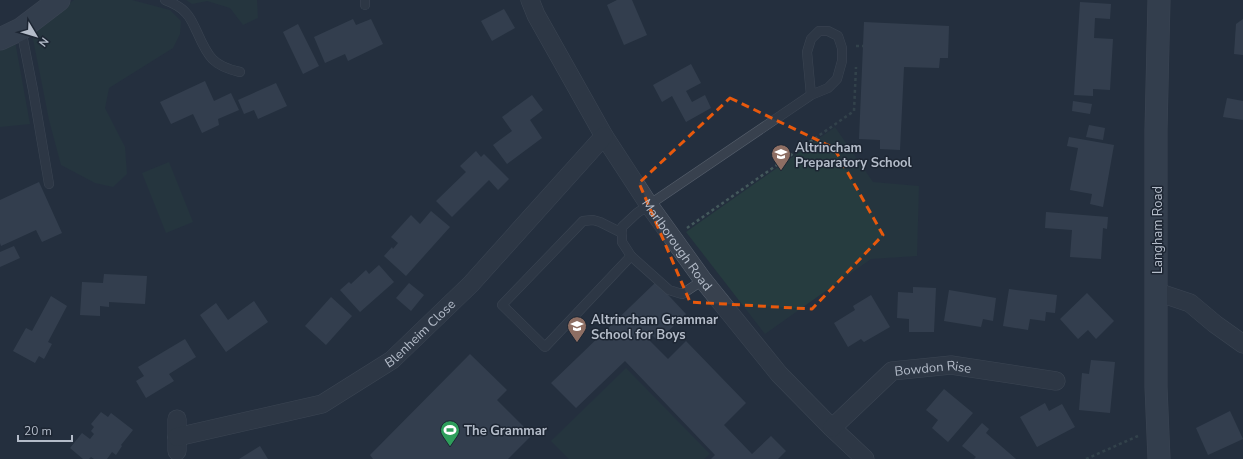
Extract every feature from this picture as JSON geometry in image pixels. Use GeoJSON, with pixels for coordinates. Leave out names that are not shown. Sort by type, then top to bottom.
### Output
{"type":"FeatureCollection","features":[{"type":"Feature","properties":{"kind":"main road"},"geometry":{"type":"LineString","coordinates":[[0,39],[21,29],[59,0]]}},
{"type":"Feature","properties":{"kind":"main road","name":"Langham Road"},"geometry":{"type":"LineString","coordinates":[[1159,0],[1156,130],[1156,387],[1159,459]]}},
{"type":"Feature","properties":{"kind":"street","name":"Marlborough Road"},"geometry":{"type":"LineString","coordinates":[[530,0],[536,15],[604,136],[672,238],[703,280],[779,374],[865,459]]}},
{"type":"Feature","properties":{"kind":"street","name":"Blenheim Close"},"geometry":{"type":"LineString","coordinates":[[176,419],[177,444],[322,404],[392,360],[471,284],[604,136]]}},
{"type":"Feature","properties":{"kind":"street"},"geometry":{"type":"LineString","coordinates":[[1156,292],[1190,303],[1215,324],[1243,344]]}},
{"type":"Feature","properties":{"kind":"street","name":"Bowdon Rise"},"geometry":{"type":"LineString","coordinates":[[832,428],[892,371],[951,366],[1056,381]]}},
{"type":"Feature","properties":{"kind":"lane"},"geometry":{"type":"LineString","coordinates":[[165,0],[186,13],[193,23],[207,52],[217,64],[227,70],[240,72]]}},
{"type":"Feature","properties":{"kind":"lane"},"geometry":{"type":"LineString","coordinates":[[21,29],[49,184]]}},
{"type":"Feature","properties":{"kind":"lane"},"geometry":{"type":"LineString","coordinates":[[703,280],[682,294],[669,290],[631,256],[622,242],[622,227],[637,213],[811,95],[828,88],[837,79],[842,61],[842,48],[838,36],[828,31],[819,31],[811,39],[807,52],[811,95]]}},
{"type":"Feature","properties":{"kind":"lane"},"geometry":{"type":"LineString","coordinates":[[622,234],[600,222],[593,220],[583,221],[502,306],[545,347],[631,256]]}},
{"type":"Feature","properties":{"kind":"path"},"geometry":{"type":"LineString","coordinates":[[856,53],[856,46],[863,46]]}},
{"type":"Feature","properties":{"kind":"path"},"geometry":{"type":"LineString","coordinates":[[672,238],[854,110],[856,60]]}},
{"type":"Feature","properties":{"kind":"path"},"geometry":{"type":"LineString","coordinates":[[1086,459],[1157,428]]}},
{"type":"Feature","properties":{"kind":"highlighted area"},"geometry":{"type":"Polygon","coordinates":[[[730,98],[834,148],[883,235],[812,309],[690,302],[639,183],[730,98]]]}},
{"type":"Feature","properties":{"kind":"green space"},"geometry":{"type":"Polygon","coordinates":[[[74,0],[132,0],[170,10],[181,21],[180,34],[173,48],[109,88],[105,108],[125,147],[127,174],[113,187],[95,183],[61,165],[49,120],[31,29],[44,22],[74,0]]]}},
{"type":"Feature","properties":{"kind":"green space"},"geometry":{"type":"Polygon","coordinates":[[[186,0],[257,0],[258,18],[243,25],[230,8],[207,1],[192,4],[186,0]]]}},
{"type":"Feature","properties":{"kind":"green space"},"geometry":{"type":"Polygon","coordinates":[[[15,41],[30,124],[0,127],[0,48],[15,41]]]}},
{"type":"Feature","properties":{"kind":"green space"},"geometry":{"type":"Polygon","coordinates":[[[835,127],[873,182],[919,186],[917,256],[871,259],[765,334],[686,232],[835,127]]]}},
{"type":"Feature","properties":{"kind":"green space"},"geometry":{"type":"Polygon","coordinates":[[[169,162],[193,222],[166,233],[142,173],[169,162]]]}},
{"type":"Feature","properties":{"kind":"green space"},"geometry":{"type":"Polygon","coordinates":[[[626,368],[710,454],[704,459],[569,459],[551,441],[626,368]]]}},
{"type":"Feature","properties":{"kind":"building"},"geometry":{"type":"Polygon","coordinates":[[[617,0],[632,0],[647,35],[624,45],[607,5],[617,0]]]}},
{"type":"Feature","properties":{"kind":"building"},"geometry":{"type":"Polygon","coordinates":[[[1080,2],[1111,4],[1110,19],[1095,18],[1094,38],[1113,39],[1110,90],[1093,89],[1093,96],[1074,95],[1080,2]]]}},
{"type":"Feature","properties":{"kind":"building"},"geometry":{"type":"Polygon","coordinates":[[[504,9],[515,28],[492,41],[481,21],[504,9]]]}},
{"type":"Feature","properties":{"kind":"building"},"geometry":{"type":"Polygon","coordinates":[[[353,19],[356,25],[371,19],[383,44],[348,61],[345,54],[325,63],[314,37],[353,19]]]}},
{"type":"Feature","properties":{"kind":"building"},"geometry":{"type":"Polygon","coordinates":[[[1243,19],[1243,55],[1234,54],[1236,24],[1243,19]]]}},
{"type":"Feature","properties":{"kind":"building"},"geometry":{"type":"Polygon","coordinates":[[[864,22],[949,26],[948,58],[940,58],[939,68],[904,67],[900,150],[880,149],[880,140],[859,139],[864,22]]]}},
{"type":"Feature","properties":{"kind":"building"},"geometry":{"type":"Polygon","coordinates":[[[298,24],[319,66],[303,74],[283,32],[298,24]]]}},
{"type":"Feature","properties":{"kind":"building"},"geometry":{"type":"Polygon","coordinates":[[[691,64],[701,83],[686,91],[692,102],[705,95],[711,108],[686,122],[672,96],[662,102],[653,85],[691,64]]]}},
{"type":"Feature","properties":{"kind":"building"},"geometry":{"type":"Polygon","coordinates":[[[205,81],[214,101],[231,93],[239,110],[218,119],[219,125],[202,133],[193,114],[171,124],[160,102],[205,81]]]}},
{"type":"Feature","properties":{"kind":"building"},"geometry":{"type":"Polygon","coordinates":[[[276,83],[287,106],[258,119],[254,110],[244,114],[238,100],[276,83]]]}},
{"type":"Feature","properties":{"kind":"building"},"geometry":{"type":"Polygon","coordinates":[[[532,95],[543,110],[530,120],[542,138],[507,164],[493,145],[512,131],[502,117],[532,95]]]}},
{"type":"Feature","properties":{"kind":"building"},"geometry":{"type":"Polygon","coordinates":[[[1227,98],[1243,101],[1243,120],[1223,117],[1227,98]]]}},
{"type":"Feature","properties":{"kind":"building"},"geometry":{"type":"Polygon","coordinates":[[[1073,101],[1092,104],[1090,114],[1072,111],[1073,101]]]}},
{"type":"Feature","properties":{"kind":"building"},"geometry":{"type":"Polygon","coordinates":[[[1089,125],[1105,128],[1103,140],[1086,137],[1089,125]]]}},
{"type":"Feature","properties":{"kind":"building"},"geometry":{"type":"Polygon","coordinates":[[[1069,137],[1114,145],[1103,207],[1090,204],[1092,194],[1070,190],[1078,148],[1067,146],[1069,137]]]}},
{"type":"Feature","properties":{"kind":"building"},"geometry":{"type":"Polygon","coordinates":[[[476,151],[481,157],[484,154],[509,179],[498,190],[489,180],[452,217],[436,201],[466,172],[460,166],[476,151]]]}},
{"type":"Feature","properties":{"kind":"building"},"geometry":{"type":"Polygon","coordinates":[[[39,182],[62,233],[42,242],[36,230],[1,246],[0,200],[39,182]]]}},
{"type":"Feature","properties":{"kind":"building"},"geometry":{"type":"Polygon","coordinates":[[[431,211],[450,227],[406,276],[384,256],[398,243],[391,237],[411,215],[420,224],[431,211]]]}},
{"type":"Feature","properties":{"kind":"building"},"geometry":{"type":"Polygon","coordinates":[[[1046,212],[1108,217],[1107,229],[1103,228],[1101,259],[1070,257],[1072,230],[1045,228],[1046,212]]]}},
{"type":"Feature","properties":{"kind":"building"},"geometry":{"type":"Polygon","coordinates":[[[14,246],[20,258],[0,267],[0,252],[14,246]]]}},
{"type":"Feature","properties":{"kind":"building"},"geometry":{"type":"Polygon","coordinates":[[[379,265],[394,282],[360,312],[340,290],[349,282],[351,284],[366,270],[369,274],[379,265]]]}},
{"type":"Feature","properties":{"kind":"building"},"geometry":{"type":"Polygon","coordinates":[[[104,274],[147,276],[145,304],[109,302],[109,307],[100,306],[100,316],[80,315],[82,282],[103,283],[104,274]]]}},
{"type":"Feature","properties":{"kind":"building"},"geometry":{"type":"Polygon","coordinates":[[[656,282],[686,314],[658,341],[651,334],[647,338],[668,359],[686,341],[746,403],[724,425],[752,454],[771,436],[786,451],[778,459],[711,459],[715,455],[625,361],[576,408],[551,383],[656,282]]]}},
{"type":"Feature","properties":{"kind":"building"},"geometry":{"type":"Polygon","coordinates":[[[409,283],[424,295],[411,311],[396,298],[409,283]]]}},
{"type":"Feature","properties":{"kind":"building"},"geometry":{"type":"Polygon","coordinates":[[[913,287],[936,288],[934,332],[909,332],[909,319],[897,318],[898,292],[913,293],[913,287]]]}},
{"type":"Feature","properties":{"kind":"building"},"geometry":{"type":"Polygon","coordinates":[[[1009,289],[1057,295],[1055,313],[1046,312],[1045,321],[1030,319],[1028,330],[1003,326],[1009,289]]]}},
{"type":"Feature","properties":{"kind":"building"},"geometry":{"type":"Polygon","coordinates":[[[949,290],[996,298],[993,321],[983,319],[981,327],[944,321],[949,290]]]}},
{"type":"Feature","properties":{"kind":"building"},"geometry":{"type":"Polygon","coordinates":[[[1087,293],[1114,321],[1096,339],[1088,330],[1078,339],[1060,319],[1087,293]]]}},
{"type":"Feature","properties":{"kind":"building"},"geometry":{"type":"Polygon","coordinates":[[[871,295],[890,327],[864,342],[861,339],[848,347],[834,323],[855,310],[853,306],[871,295]]]}},
{"type":"Feature","properties":{"kind":"building"},"geometry":{"type":"Polygon","coordinates":[[[51,296],[67,306],[48,342],[52,344],[44,359],[39,356],[35,363],[13,351],[26,328],[32,331],[51,296]]]}},
{"type":"Feature","properties":{"kind":"building"},"geometry":{"type":"Polygon","coordinates":[[[331,297],[352,316],[326,345],[305,326],[331,297]]]}},
{"type":"Feature","properties":{"kind":"building"},"geometry":{"type":"Polygon","coordinates":[[[254,301],[268,322],[226,352],[200,315],[216,303],[228,320],[254,301]]]}},
{"type":"Feature","properties":{"kind":"building"},"geometry":{"type":"Polygon","coordinates":[[[185,339],[196,357],[169,374],[174,381],[146,398],[136,381],[144,376],[138,367],[185,339]]]}},
{"type":"Feature","properties":{"kind":"building"},"geometry":{"type":"Polygon","coordinates":[[[470,354],[507,390],[497,400],[532,435],[508,459],[373,459],[370,455],[470,354]]]}},
{"type":"Feature","properties":{"kind":"building"},"geometry":{"type":"Polygon","coordinates":[[[1091,360],[1115,362],[1110,413],[1079,410],[1082,373],[1089,374],[1091,360]]]}},
{"type":"Feature","properties":{"kind":"building"},"geometry":{"type":"Polygon","coordinates":[[[944,389],[973,413],[948,442],[932,428],[938,420],[926,410],[944,389]]]}},
{"type":"Feature","properties":{"kind":"building"},"geometry":{"type":"Polygon","coordinates":[[[1045,403],[1049,411],[1062,404],[1075,427],[1037,447],[1020,417],[1045,403]]]}},
{"type":"Feature","properties":{"kind":"building"},"geometry":{"type":"Polygon","coordinates":[[[1230,411],[1243,439],[1208,455],[1196,428],[1230,411]]]}},
{"type":"Feature","properties":{"kind":"building"},"geometry":{"type":"Polygon","coordinates":[[[101,412],[108,417],[111,413],[133,430],[121,445],[122,446],[116,455],[112,452],[107,459],[94,459],[91,457],[89,459],[83,459],[70,448],[82,433],[90,439],[94,434],[91,431],[94,427],[91,424],[101,412]]]}},
{"type":"Feature","properties":{"kind":"building"},"geometry":{"type":"Polygon","coordinates":[[[982,423],[989,429],[986,433],[1016,459],[974,459],[976,457],[962,446],[982,423]]]}},
{"type":"Feature","properties":{"kind":"building"},"geometry":{"type":"Polygon","coordinates":[[[260,446],[268,459],[239,459],[260,446]]]}},
{"type":"Feature","properties":{"kind":"place","name":"Altrincham Preparatory School"},"geometry":{"type":"Point","coordinates":[781,171]}},
{"type":"Feature","properties":{"kind":"place","name":"Altrincham Grammar School for Boys"},"geometry":{"type":"Point","coordinates":[577,343]}},
{"type":"Feature","properties":{"kind":"place","name":"The Grammar"},"geometry":{"type":"Point","coordinates":[450,447]}}]}
